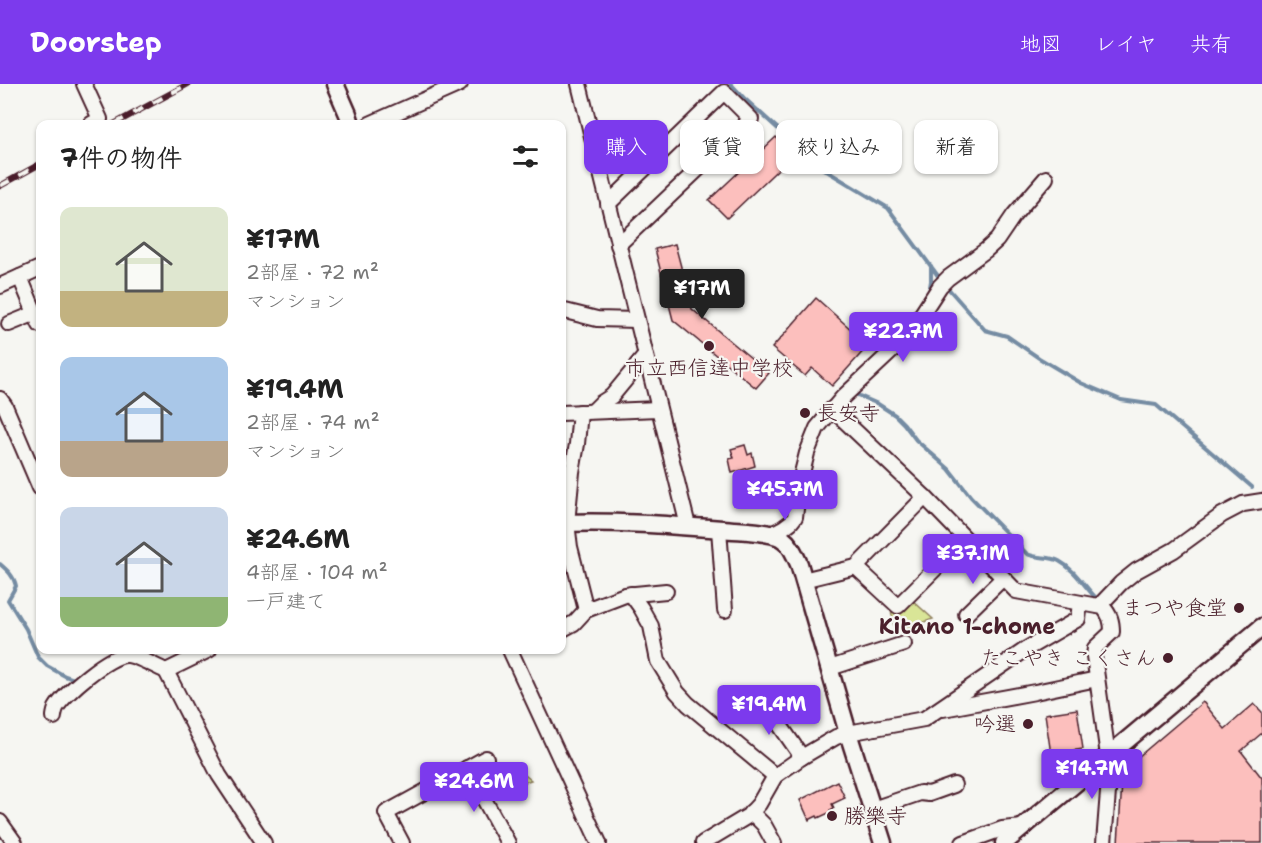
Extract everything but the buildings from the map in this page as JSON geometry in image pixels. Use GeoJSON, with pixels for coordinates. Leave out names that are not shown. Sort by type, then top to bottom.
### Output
{"type":"FeatureCollection","features":[{"type":"Feature","properties":{"kind":"main road"},"geometry":{"type":"LineString","coordinates":[[335,84],[350,120]]}},
{"type":"Feature","properties":{"kind":"main road"},"geometry":{"type":"LineString","coordinates":[[566,523],[688,526],[778,536],[786,541],[799,564],[848,733],[883,843]]}},
{"type":"Feature","properties":{"kind":"main road"},"geometry":{"type":"LineString","coordinates":[[1004,843],[1262,627]]}},
{"type":"Feature","properties":{"kind":"street"},"geometry":{"type":"LineString","coordinates":[[84,84],[100,119],[98,120]]}},
{"type":"Feature","properties":{"kind":"street"},"geometry":{"type":"LineString","coordinates":[[379,120],[460,84]]}},
{"type":"Feature","properties":{"kind":"street"},"geometry":{"type":"LineString","coordinates":[[579,84],[688,526]]}},
{"type":"Feature","properties":{"kind":"street"},"geometry":{"type":"LineString","coordinates":[[608,204],[724,92],[751,119],[618,244]]}},
{"type":"Feature","properties":{"kind":"street"},"geometry":{"type":"LineString","coordinates":[[770,535],[791,522],[795,516],[799,485],[807,453],[817,428],[843,397],[912,329],[940,286],[997,240],[1014,215],[1046,178]]}},
{"type":"Feature","properties":{"kind":"street"},"geometry":{"type":"LineString","coordinates":[[0,286],[36,270]]}},
{"type":"Feature","properties":{"kind":"street"},"geometry":{"type":"LineString","coordinates":[[20,277],[36,314]]}},
{"type":"Feature","properties":{"kind":"street"},"geometry":{"type":"LineString","coordinates":[[566,311],[597,319],[637,320]]}},
{"type":"Feature","properties":{"kind":"street"},"geometry":{"type":"LineString","coordinates":[[9,324],[36,319]]}},
{"type":"Feature","properties":{"kind":"street"},"geometry":{"type":"LineString","coordinates":[[566,510],[577,444],[586,412],[612,396],[645,356]]}},
{"type":"Feature","properties":{"kind":"street"},"geometry":{"type":"LineString","coordinates":[[0,399],[36,479]]}},
{"type":"Feature","properties":{"kind":"street"},"geometry":{"type":"LineString","coordinates":[[566,413],[658,409]]}},
{"type":"Feature","properties":{"kind":"street"},"geometry":{"type":"LineString","coordinates":[[832,409],[926,497],[1016,591],[1099,606],[1109,614],[1112,632],[1095,648],[1094,656],[1108,756],[1109,780],[1104,843]]}},
{"type":"Feature","properties":{"kind":"street"},"geometry":{"type":"LineString","coordinates":[[803,580],[856,567],[926,497]]}},
{"type":"Feature","properties":{"kind":"street"},"geometry":{"type":"LineString","coordinates":[[1099,606],[1136,571],[1174,550],[1222,515],[1243,504],[1262,501]]}},
{"type":"Feature","properties":{"kind":"street"},"geometry":{"type":"LineString","coordinates":[[719,529],[725,610]]}},
{"type":"Feature","properties":{"kind":"street"},"geometry":{"type":"LineString","coordinates":[[566,531],[586,610]]}},
{"type":"Feature","properties":{"kind":"street"},"geometry":{"type":"LineString","coordinates":[[856,567],[898,606],[965,538]]}},
{"type":"Feature","properties":{"kind":"street"},"geometry":{"type":"LineString","coordinates":[[966,614],[1003,578]]}},
{"type":"Feature","properties":{"kind":"street"},"geometry":{"type":"LineString","coordinates":[[566,627],[574,623],[586,610],[625,595],[666,591]]}},
{"type":"Feature","properties":{"kind":"street"},"geometry":{"type":"LineString","coordinates":[[631,594],[651,626],[658,661],[676,693],[775,776]]}},
{"type":"Feature","properties":{"kind":"street"},"geometry":{"type":"LineString","coordinates":[[703,843],[748,816],[759,804],[775,776],[802,756],[848,733],[924,719],[1028,648],[1078,619],[1080,603]]}},
{"type":"Feature","properties":{"kind":"street"},"geometry":{"type":"LineString","coordinates":[[830,668],[904,644]]}},
{"type":"Feature","properties":{"kind":"street"},"geometry":{"type":"LineString","coordinates":[[54,717],[55,709],[72,688],[123,654]]}},
{"type":"Feature","properties":{"kind":"street"},"geometry":{"type":"LineString","coordinates":[[132,654],[166,671],[219,775],[264,843]]}},
{"type":"Feature","properties":{"kind":"street"},"geometry":{"type":"LineString","coordinates":[[166,671],[201,654]]}},
{"type":"Feature","properties":{"kind":"street"},"geometry":{"type":"LineString","coordinates":[[514,654],[599,843]]}},
{"type":"Feature","properties":{"kind":"street"},"geometry":{"type":"LineString","coordinates":[[938,709],[1097,679]]}},
{"type":"Feature","properties":{"kind":"street"},"geometry":{"type":"LineString","coordinates":[[761,698],[802,756]]}},
{"type":"Feature","properties":{"kind":"street"},"geometry":{"type":"LineString","coordinates":[[402,843],[386,813],[486,758]]}},
{"type":"Feature","properties":{"kind":"street"},"geometry":{"type":"LineString","coordinates":[[467,768],[508,843]]}},
{"type":"Feature","properties":{"kind":"street"},"geometry":{"type":"LineString","coordinates":[[873,809],[920,793],[929,794],[954,785]]}},
{"type":"Feature","properties":{"kind":"street"},"geometry":{"type":"LineString","coordinates":[[751,812],[764,825],[774,843]]}},
{"type":"Feature","properties":{"kind":"street"},"geometry":{"type":"LineString","coordinates":[[0,822],[15,843]]}},
{"type":"Feature","properties":{"kind":"street"},"geometry":{"type":"LineString","coordinates":[[963,843],[1002,829],[1024,827]]}},
{"type":"Feature","properties":{"kind":"green space"},"geometry":{"type":"Polygon","coordinates":[[[910,598],[933,619],[895,632],[890,605],[910,598]]]}},
{"type":"Feature","properties":{"kind":"green space"},"geometry":{"type":"Polygon","coordinates":[[[476,767],[493,776],[515,767],[531,780],[487,795],[476,775],[476,767]]]}},
{"type":"Feature","properties":{"kind":"waterway"},"geometry":{"type":"LineString","coordinates":[[731,84],[820,167],[888,208],[941,280]]}},
{"type":"Feature","properties":{"kind":"waterway"},"geometry":{"type":"LineString","coordinates":[[929,293],[931,266]]}},
{"type":"Feature","properties":{"kind":"waterway"},"geometry":{"type":"LineString","coordinates":[[946,286],[985,330],[1007,336],[1081,383],[1121,400],[1156,405],[1252,487]]}},
{"type":"Feature","properties":{"kind":"waterway"},"geometry":{"type":"LineString","coordinates":[[854,392],[895,415],[916,440],[949,469],[971,497],[1027,554],[1055,559],[1065,565],[1076,574],[1099,601]]}},
{"type":"Feature","properties":{"kind":"waterway"},"geometry":{"type":"LineString","coordinates":[[0,564],[15,582],[16,586],[8,600],[26,629],[36,652]]}},
{"type":"Feature","properties":{"kind":"waterway"},"geometry":{"type":"LineString","coordinates":[[37,654],[47,666],[77,680]]}},
{"type":"Feature","properties":{"kind":"railway"},"geometry":{"type":"LineString","coordinates":[[121,120],[188,84]]}},
{"type":"Feature","properties":{"kind":"railway"},"geometry":{"type":"LineString","coordinates":[[0,186],[36,166]]}},
{"type":"Feature","properties":{"kind":"place","name":"市立西信達中学校"},"geometry":{"type":"Point","coordinates":[709,346]}},
{"type":"Feature","properties":{"kind":"place","name":"長安寺"},"geometry":{"type":"Point","coordinates":[805,413]}},
{"type":"Feature","properties":{"kind":"place","name":"まつや食堂"},"geometry":{"type":"Point","coordinates":[1239,608]}},
{"type":"Feature","properties":{"kind":"place","name":"たこやき こくさん"},"geometry":{"type":"Point","coordinates":[1168,658]}},
{"type":"Feature","properties":{"kind":"place","name":"吟選"},"geometry":{"type":"Point","coordinates":[1028,724]}},
{"type":"Feature","properties":{"kind":"place","name":"勝樂寺"},"geometry":{"type":"Point","coordinates":[832,816]}},
{"type":"Feature","properties":{"kind":"district","name":"Kitano 1-chome"},"geometry":{"type":"Point","coordinates":[967,626]}}]}
